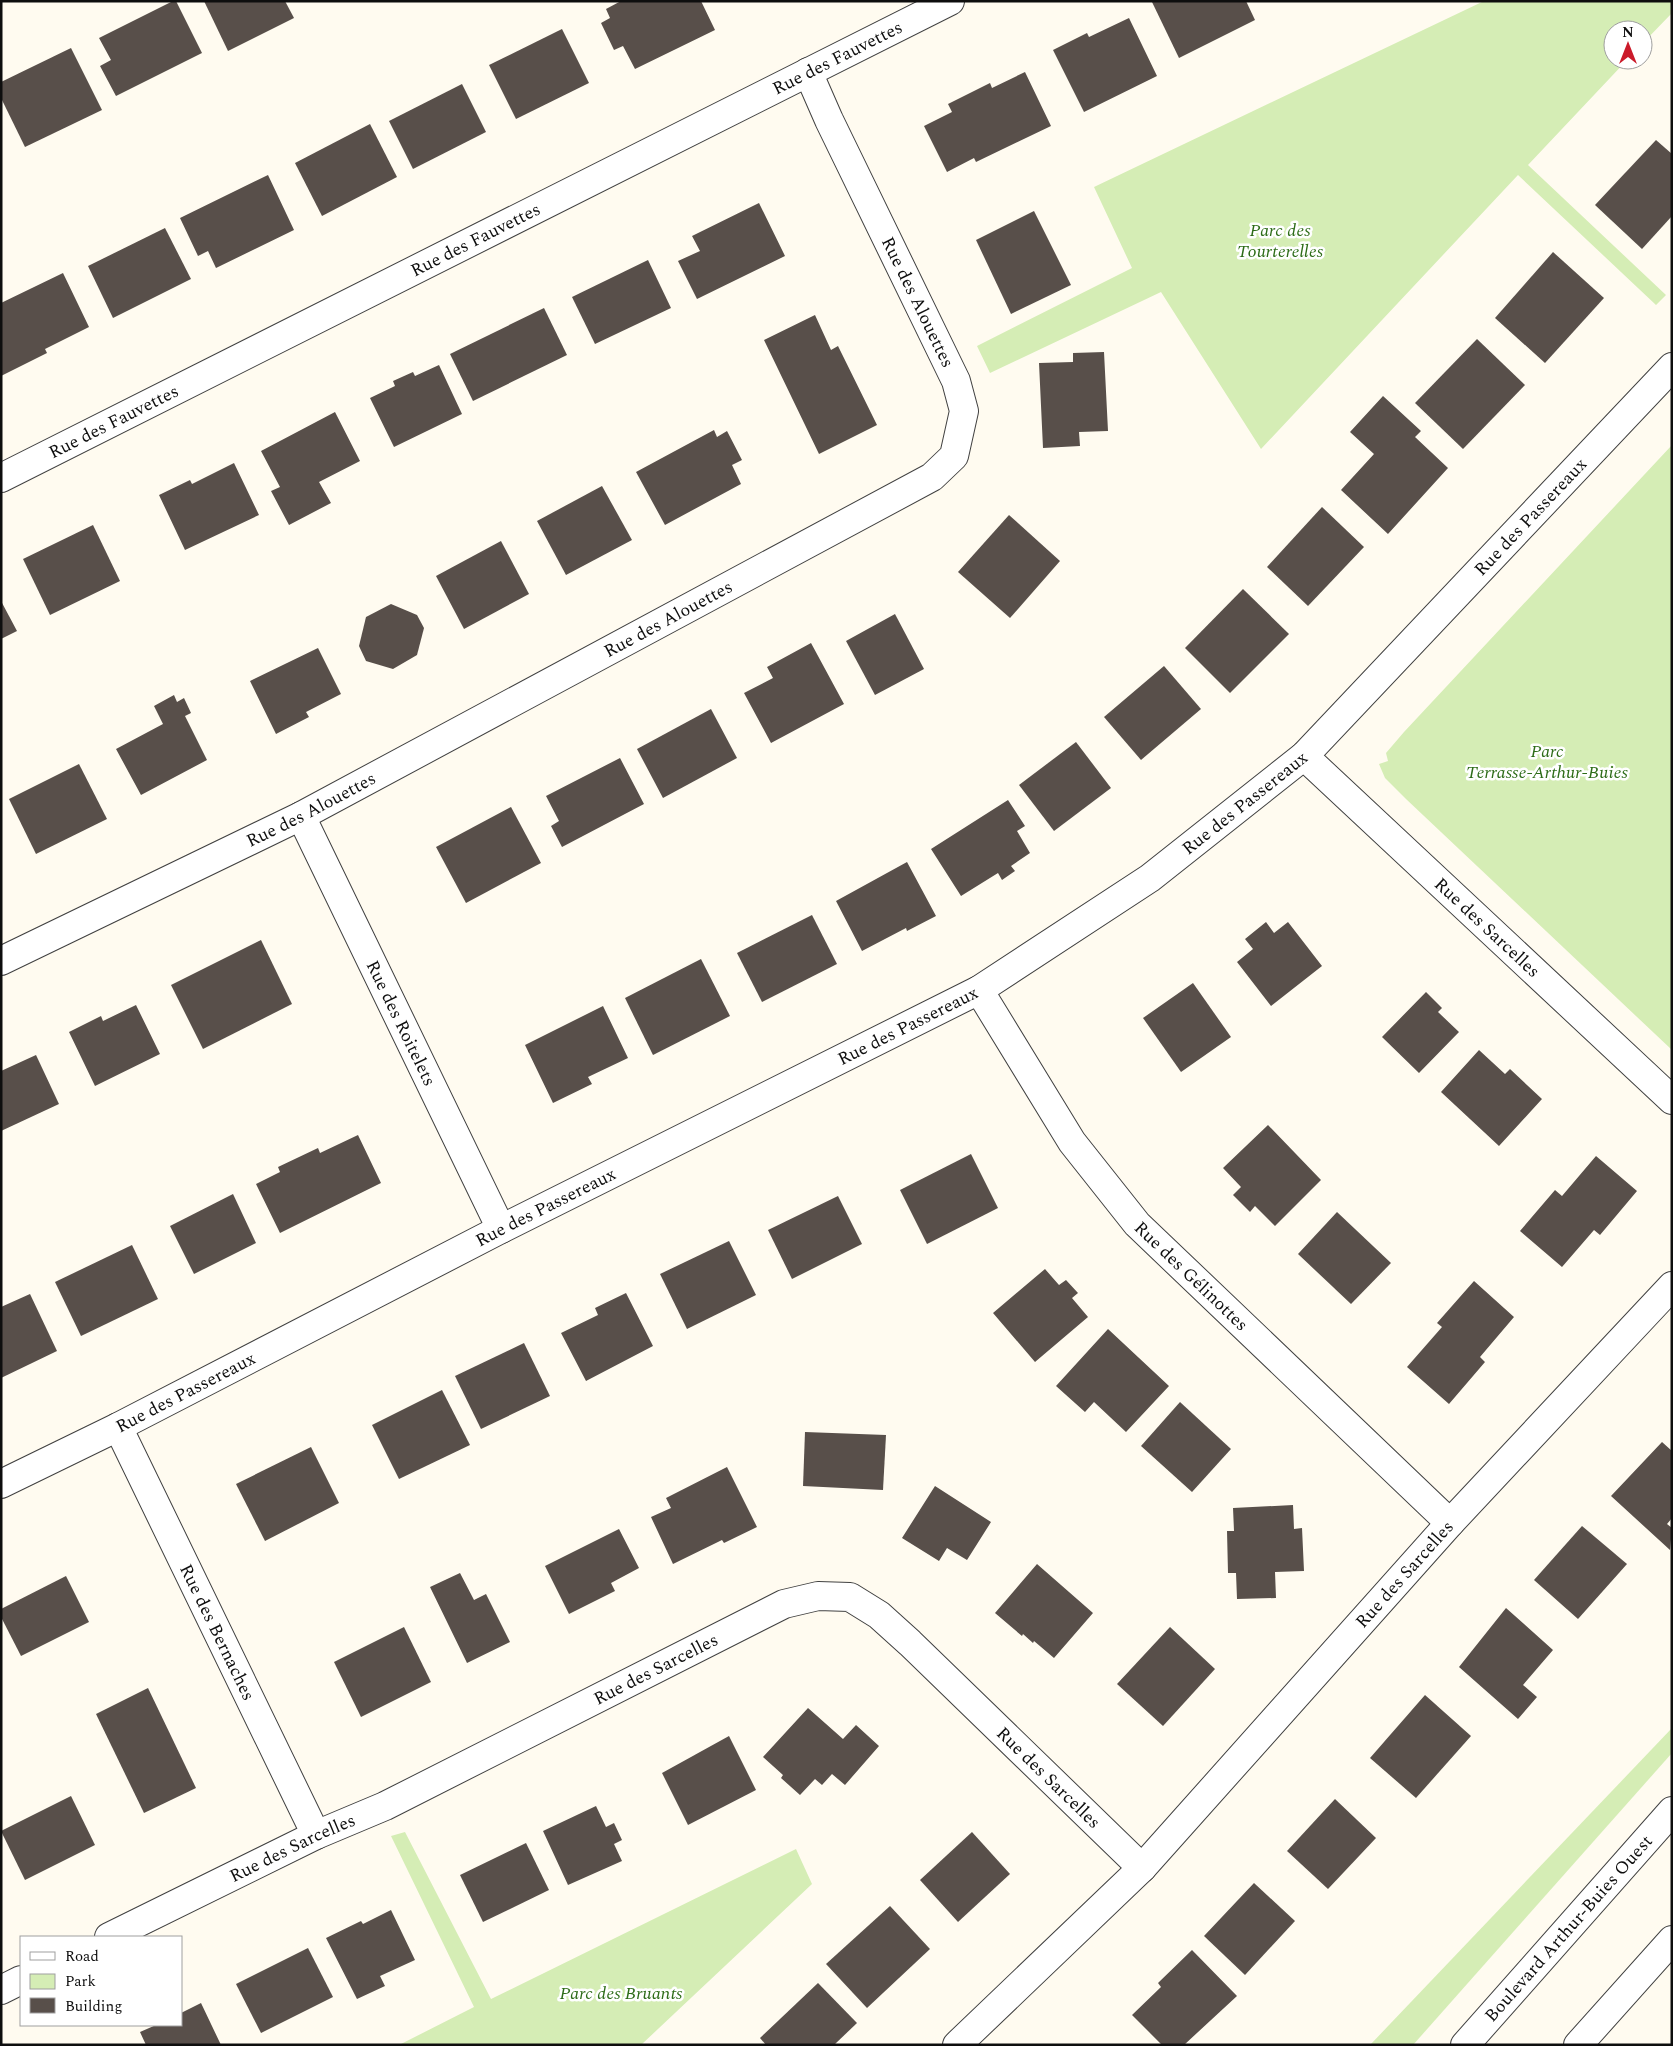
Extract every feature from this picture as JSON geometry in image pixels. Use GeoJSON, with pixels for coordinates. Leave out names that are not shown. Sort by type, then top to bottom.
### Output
{"type":"FeatureCollection","features":[{"type":"Feature","properties":{"kind":"street","name":"Rue des Fauvettes"},"geometry":{"type":"LineString","coordinates":[[1,478],[950,1]]}},
{"type":"Feature","properties":{"kind":"street","name":"Rue des Alouettes"},"geometry":{"type":"LineString","coordinates":[[1,961],[301,816],[932,477],[954,456],[964,411],[956,381],[829,120],[808,72]]}},
{"type":"Feature","properties":{"kind":"street","name":"Rue des Passereaux"},"geometry":{"type":"LineString","coordinates":[[1,1484],[118,1427],[501,1229],[979,990],[1150,878],[1304,756],[1672,367]]}},
{"type":"Feature","properties":{"kind":"street","name":"Rue des Sarcelles"},"geometry":{"type":"LineString","coordinates":[[1304,756],[1672,1100]]}},
{"type":"Feature","properties":{"kind":"street","name":"Rue des Roitelets"},"geometry":{"type":"LineString","coordinates":[[301,816],[501,1229]]}},
{"type":"Feature","properties":{"kind":"street","name":"Rue des Gélinottes"},"geometry":{"type":"LineString","coordinates":[[979,990],[1072,1142],[1137,1224],[1450,1523]]}},
{"type":"Feature","properties":{"kind":"street","name":"Rue des Sarcelles"},"geometry":{"type":"LineString","coordinates":[[957,2045],[1142,1868],[1450,1523],[1672,1286]]}},
{"type":"Feature","properties":{"kind":"street","name":"Rue des Bernaches"},"geometry":{"type":"LineString","coordinates":[[118,1427],[316,1836]]}},
{"type":"Feature","properties":{"kind":"street","name":"Rue des Sarcelles"},"geometry":{"type":"LineString","coordinates":[[111,1936],[316,1836],[385,1806],[784,1604],[818,1596],[850,1597],[879,1615],[1142,1868]]}},
{"type":"Feature","properties":{"kind":"street","name":"Boulevard Arthur-Buies Ouest"},"geometry":{"type":"LineString","coordinates":[[1465,2045],[1672,1811]]}},
{"type":"Feature","properties":{"kind":"street"},"geometry":{"type":"LineString","coordinates":[[1578,2045],[1672,1940]]}},
{"type":"Feature","properties":{"kind":"street"},"geometry":{"type":"LineString","coordinates":[[1,1990],[20,1980]]}},
{"type":"Feature","properties":{"kind":"green space","name":"Parc des Tourterelles"},"geometry":{"type":"Polygon","coordinates":[[[1484,1],[1672,1],[1672,13],[1653,33],[1653,20],[1603,20],[1603,70],[1618,70],[1528,165],[1666,295],[1656,305],[1518,175],[1261,449],[1161,292],[990,373],[977,346],[1132,268],[1094,187],[1484,1]]]}},
{"type":"Feature","properties":{"kind":"green space","name":"Parc Terrasse-Arthur-Buies"},"geometry":{"type":"Polygon","coordinates":[[[1672,445],[1672,1050],[1406,799],[1385,778],[1379,764],[1388,761],[1386,753],[1404,732],[1672,445]]]}},
{"type":"Feature","properties":{"kind":"green space"},"geometry":{"type":"Polygon","coordinates":[[[1672,1728],[1672,1753],[1413,2045],[1370,2045],[1672,1728]]]}},
{"type":"Feature","properties":{"kind":"green space","name":"Parc des Bruants"},"geometry":{"type":"Polygon","coordinates":[[[405,1832],[491,1999],[796,1849],[812,1884],[641,2045],[399,2045],[474,2007],[391,1836],[405,1832]]]}},
{"type":"Feature","properties":{"kind":"building"},"geometry":{"type":"Polygon","coordinates":[[[176,1],[202,53],[116,96],[100,66],[111,60],[99,38],[176,1]]]}},
{"type":"Feature","properties":{"kind":"building"},"geometry":{"type":"Polygon","coordinates":[[[204,1],[285,1],[294,18],[228,51],[204,1]]]}},
{"type":"Feature","properties":{"kind":"building"},"geometry":{"type":"Polygon","coordinates":[[[621,1],[701,1],[715,30],[635,69],[623,46],[614,50],[601,23],[610,18],[606,9],[621,1]]]}},
{"type":"Feature","properties":{"kind":"building"},"geometry":{"type":"Polygon","coordinates":[[[1246,1],[1255,20],[1179,58],[1152,2],[1246,1]]]}},
{"type":"Feature","properties":{"kind":"building"},"geometry":{"type":"Polygon","coordinates":[[[1129,18],[1157,76],[1084,112],[1053,50],[1087,33],[1089,37],[1129,18]]]}},
{"type":"Feature","properties":{"kind":"building"},"geometry":{"type":"Polygon","coordinates":[[[562,29],[589,83],[516,119],[489,65],[562,29]]]}},
{"type":"Feature","properties":{"kind":"building"},"geometry":{"type":"Polygon","coordinates":[[[71,48],[102,110],[25,147],[1,98],[1,82],[71,48]]]}},
{"type":"Feature","properties":{"kind":"building"},"geometry":{"type":"Polygon","coordinates":[[[1025,72],[1051,126],[976,162],[974,158],[947,172],[924,126],[952,112],[948,104],[990,83],[992,88],[1025,72]]]}},
{"type":"Feature","properties":{"kind":"building"},"geometry":{"type":"Polygon","coordinates":[[[462,84],[486,132],[413,169],[389,121],[462,84]]]}},
{"type":"Feature","properties":{"kind":"building"},"geometry":{"type":"Polygon","coordinates":[[[370,124],[397,177],[322,216],[295,163],[370,124]]]}},
{"type":"Feature","properties":{"kind":"building"},"geometry":{"type":"Polygon","coordinates":[[[1656,140],[1672,154],[1672,216],[1642,249],[1595,205],[1656,140]]]}},
{"type":"Feature","properties":{"kind":"building"},"geometry":{"type":"Polygon","coordinates":[[[268,175],[294,230],[216,268],[208,251],[198,256],[180,218],[268,175]]]}},
{"type":"Feature","properties":{"kind":"building"},"geometry":{"type":"Polygon","coordinates":[[[759,203],[785,256],[697,299],[678,261],[700,251],[692,236],[759,203]]]}},
{"type":"Feature","properties":{"kind":"building"},"geometry":{"type":"Polygon","coordinates":[[[1034,211],[1071,285],[1011,314],[976,240],[1034,211]]]}},
{"type":"Feature","properties":{"kind":"building"},"geometry":{"type":"Polygon","coordinates":[[[165,228],[191,279],[113,318],[88,266],[165,228]]]}},
{"type":"Feature","properties":{"kind":"building"},"geometry":{"type":"Polygon","coordinates":[[[1553,252],[1604,298],[1545,363],[1495,318],[1553,252]]]}},
{"type":"Feature","properties":{"kind":"building"},"geometry":{"type":"Polygon","coordinates":[[[648,260],[671,308],[595,344],[572,297],[648,260]]]}},
{"type":"Feature","properties":{"kind":"building"},"geometry":{"type":"Polygon","coordinates":[[[63,273],[89,327],[45,349],[47,353],[1,376],[1,303],[63,273]]]}},
{"type":"Feature","properties":{"kind":"building"},"geometry":{"type":"Polygon","coordinates":[[[544,308],[567,355],[473,401],[450,354],[544,308]]]}},
{"type":"Feature","properties":{"kind":"building"},"geometry":{"type":"Polygon","coordinates":[[[815,315],[831,350],[838,346],[877,425],[819,454],[764,340],[815,315]]]}},
{"type":"Feature","properties":{"kind":"building"},"geometry":{"type":"Polygon","coordinates":[[[1477,339],[1525,385],[1463,449],[1415,403],[1477,339]]]}},
{"type":"Feature","properties":{"kind":"building"},"geometry":{"type":"Polygon","coordinates":[[[1104,352],[1108,431],[1079,432],[1080,446],[1043,448],[1039,363],[1073,362],[1073,353],[1104,352]]]}},
{"type":"Feature","properties":{"kind":"building"},"geometry":{"type":"Polygon","coordinates":[[[439,365],[462,414],[394,447],[370,398],[395,386],[393,381],[413,372],[415,376],[439,365]]]}},
{"type":"Feature","properties":{"kind":"building"},"geometry":{"type":"Polygon","coordinates":[[[1383,396],[1421,431],[1415,437],[1448,468],[1388,534],[1341,490],[1374,454],[1350,432],[1383,396]]]}},
{"type":"Feature","properties":{"kind":"building"},"geometry":{"type":"Polygon","coordinates":[[[335,412],[360,461],[319,482],[331,503],[289,525],[271,491],[280,487],[261,451],[335,412]]]}},
{"type":"Feature","properties":{"kind":"building"},"geometry":{"type":"Polygon","coordinates":[[[714,430],[717,437],[727,431],[742,460],[732,465],[741,484],[665,525],[636,472],[714,430]]]}},
{"type":"Feature","properties":{"kind":"building"},"geometry":{"type":"Polygon","coordinates":[[[234,463],[259,515],[185,550],[159,495],[190,480],[192,484],[234,463]]]}},
{"type":"Feature","properties":{"kind":"building"},"geometry":{"type":"Polygon","coordinates":[[[602,486],[632,540],[566,575],[537,521],[602,486]]]}},
{"type":"Feature","properties":{"kind":"building"},"geometry":{"type":"Polygon","coordinates":[[[1322,507],[1364,547],[1308,606],[1267,567],[1322,507]]]}},
{"type":"Feature","properties":{"kind":"building"},"geometry":{"type":"Polygon","coordinates":[[[1009,515],[1060,561],[1010,618],[958,572],[1009,515]]]}},
{"type":"Feature","properties":{"kind":"building"},"geometry":{"type":"Polygon","coordinates":[[[93,525],[120,581],[50,615],[23,559],[93,525]]]}},
{"type":"Feature","properties":{"kind":"building"},"geometry":{"type":"Polygon","coordinates":[[[501,541],[529,594],[464,629],[436,576],[501,541]]]}},
{"type":"Feature","properties":{"kind":"building"},"geometry":{"type":"Polygon","coordinates":[[[1243,589],[1289,634],[1230,693],[1185,648],[1243,589]]]}},
{"type":"Feature","properties":{"kind":"building"},"geometry":{"type":"Polygon","coordinates":[[[1,601],[17,631],[1,639],[1,601]]]}},
{"type":"Feature","properties":{"kind":"building"},"geometry":{"type":"Polygon","coordinates":[[[391,604],[417,615],[424,628],[417,655],[393,669],[366,661],[359,646],[366,617],[391,604]]]}},
{"type":"Feature","properties":{"kind":"building"},"geometry":{"type":"Polygon","coordinates":[[[895,614],[924,669],[875,695],[846,641],[895,614]]]}},
{"type":"Feature","properties":{"kind":"building"},"geometry":{"type":"Polygon","coordinates":[[[811,643],[844,704],[771,743],[744,693],[773,678],[767,667],[811,643]]]}},
{"type":"Feature","properties":{"kind":"building"},"geometry":{"type":"Polygon","coordinates":[[[318,648],[341,694],[306,712],[309,717],[276,734],[250,681],[318,648]]]}},
{"type":"Feature","properties":{"kind":"building"},"geometry":{"type":"Polygon","coordinates":[[[1164,666],[1201,709],[1141,760],[1104,717],[1164,666]]]}},
{"type":"Feature","properties":{"kind":"building"},"geometry":{"type":"Polygon","coordinates":[[[174,695],[177,702],[184,698],[191,713],[185,716],[207,760],[141,795],[116,749],[163,724],[154,706],[174,695]]]}},
{"type":"Feature","properties":{"kind":"building"},"geometry":{"type":"Polygon","coordinates":[[[711,709],[737,758],[663,798],[637,749],[711,709]]]}},
{"type":"Feature","properties":{"kind":"building"},"geometry":{"type":"Polygon","coordinates":[[[1076,742],[1111,788],[1054,831],[1019,785],[1076,742]]]}},
{"type":"Feature","properties":{"kind":"building"},"geometry":{"type":"Polygon","coordinates":[[[620,758],[644,804],[562,847],[551,826],[559,821],[546,796],[620,758]]]}},
{"type":"Feature","properties":{"kind":"building"},"geometry":{"type":"Polygon","coordinates":[[[79,764],[107,819],[36,854],[9,799],[79,764]]]}},
{"type":"Feature","properties":{"kind":"building"},"geometry":{"type":"Polygon","coordinates":[[[1008,800],[1025,826],[1017,831],[1030,853],[1011,866],[1015,871],[1002,880],[998,873],[961,896],[931,849],[1008,800]]]}},
{"type":"Feature","properties":{"kind":"building"},"geometry":{"type":"Polygon","coordinates":[[[511,807],[541,863],[466,903],[436,847],[511,807]]]}},
{"type":"Feature","properties":{"kind":"building"},"geometry":{"type":"Polygon","coordinates":[[[907,862],[936,916],[907,931],[906,928],[862,951],[836,901],[907,862]]]}},
{"type":"Feature","properties":{"kind":"building"},"geometry":{"type":"Polygon","coordinates":[[[812,915],[837,964],[762,1002],[737,953],[812,915]]]}},
{"type":"Feature","properties":{"kind":"building"},"geometry":{"type":"Polygon","coordinates":[[[1266,922],[1274,933],[1288,922],[1322,966],[1271,1006],[1237,962],[1253,949],[1245,939],[1266,922]]]}},
{"type":"Feature","properties":{"kind":"building"},"geometry":{"type":"Polygon","coordinates":[[[261,940],[292,1004],[203,1049],[171,985],[261,940]]]}},
{"type":"Feature","properties":{"kind":"building"},"geometry":{"type":"Polygon","coordinates":[[[701,959],[730,1016],[653,1055],[625,998],[701,959]]]}},
{"type":"Feature","properties":{"kind":"building"},"geometry":{"type":"Polygon","coordinates":[[[1193,983],[1231,1037],[1181,1072],[1143,1018],[1193,983]]]}},
{"type":"Feature","properties":{"kind":"building"},"geometry":{"type":"Polygon","coordinates":[[[1426,992],[1442,1008],[1438,1012],[1459,1032],[1419,1073],[1382,1037],[1426,992]]]}},
{"type":"Feature","properties":{"kind":"building"},"geometry":{"type":"Polygon","coordinates":[[[136,1005],[160,1054],[95,1086],[69,1032],[101,1016],[103,1021],[136,1005]]]}},
{"type":"Feature","properties":{"kind":"building"},"geometry":{"type":"Polygon","coordinates":[[[603,1006],[628,1058],[588,1077],[592,1084],[553,1103],[525,1045],[603,1006]]]}},
{"type":"Feature","properties":{"kind":"building"},"geometry":{"type":"Polygon","coordinates":[[[1479,1050],[1505,1074],[1510,1069],[1542,1099],[1499,1146],[1441,1092],[1479,1050]]]}},
{"type":"Feature","properties":{"kind":"building"},"geometry":{"type":"Polygon","coordinates":[[[36,1055],[59,1104],[1,1131],[1,1071],[36,1055]]]}},
{"type":"Feature","properties":{"kind":"building"},"geometry":{"type":"Polygon","coordinates":[[[1268,1125],[1321,1180],[1275,1226],[1255,1206],[1250,1212],[1233,1195],[1241,1187],[1223,1168],[1268,1125]]]}},
{"type":"Feature","properties":{"kind":"building"},"geometry":{"type":"Polygon","coordinates":[[[358,1135],[381,1183],[280,1233],[256,1184],[280,1172],[278,1167],[318,1148],[320,1153],[358,1135]]]}},
{"type":"Feature","properties":{"kind":"building"},"geometry":{"type":"Polygon","coordinates":[[[971,1154],[998,1208],[927,1244],[900,1190],[971,1154]]]}},
{"type":"Feature","properties":{"kind":"building"},"geometry":{"type":"Polygon","coordinates":[[[1596,1156],[1637,1191],[1600,1235],[1594,1230],[1562,1267],[1520,1231],[1555,1190],[1562,1196],[1596,1156]]]}},
{"type":"Feature","properties":{"kind":"building"},"geometry":{"type":"Polygon","coordinates":[[[233,1194],[256,1243],[194,1274],[170,1226],[233,1194]]]}},
{"type":"Feature","properties":{"kind":"building"},"geometry":{"type":"Polygon","coordinates":[[[838,1196],[862,1244],[792,1279],[768,1230],[838,1196]]]}},
{"type":"Feature","properties":{"kind":"building"},"geometry":{"type":"Polygon","coordinates":[[[1337,1212],[1391,1263],[1351,1304],[1298,1254],[1337,1212]]]}},
{"type":"Feature","properties":{"kind":"building"},"geometry":{"type":"Polygon","coordinates":[[[729,1241],[756,1295],[687,1329],[660,1274],[729,1241]]]}},
{"type":"Feature","properties":{"kind":"building"},"geometry":{"type":"Polygon","coordinates":[[[132,1245],[158,1299],[81,1336],[55,1282],[132,1245]]]}},
{"type":"Feature","properties":{"kind":"building"},"geometry":{"type":"Polygon","coordinates":[[[1045,1269],[1059,1285],[1066,1280],[1078,1293],[1072,1298],[1088,1317],[1035,1362],[993,1313],[1045,1269]]]}},
{"type":"Feature","properties":{"kind":"building"},"geometry":{"type":"Polygon","coordinates":[[[1474,1281],[1514,1317],[1480,1357],[1485,1362],[1449,1404],[1407,1367],[1442,1327],[1437,1323],[1474,1281]]]}},
{"type":"Feature","properties":{"kind":"building"},"geometry":{"type":"Polygon","coordinates":[[[626,1293],[653,1346],[586,1381],[561,1333],[598,1315],[595,1308],[626,1293]]]}},
{"type":"Feature","properties":{"kind":"building"},"geometry":{"type":"Polygon","coordinates":[[[30,1294],[57,1351],[1,1378],[1,1307],[30,1294]]]}},
{"type":"Feature","properties":{"kind":"building"},"geometry":{"type":"Polygon","coordinates":[[[1108,1329],[1169,1386],[1126,1432],[1094,1402],[1085,1412],[1056,1386],[1108,1329]]]}},
{"type":"Feature","properties":{"kind":"building"},"geometry":{"type":"Polygon","coordinates":[[[524,1343],[550,1396],[481,1429],[455,1376],[524,1343]]]}},
{"type":"Feature","properties":{"kind":"building"},"geometry":{"type":"Polygon","coordinates":[[[442,1390],[470,1445],[399,1479],[372,1425],[442,1390]]]}},
{"type":"Feature","properties":{"kind":"building"},"geometry":{"type":"Polygon","coordinates":[[[1180,1402],[1231,1449],[1192,1492],[1141,1446],[1180,1402]]]}},
{"type":"Feature","properties":{"kind":"building"},"geometry":{"type":"Polygon","coordinates":[[[805,1432],[886,1435],[883,1490],[803,1486],[805,1432]]]}},
{"type":"Feature","properties":{"kind":"building"},"geometry":{"type":"Polygon","coordinates":[[[1662,1442],[1672,1451],[1672,1518],[1667,1524],[1672,1528],[1670,1550],[1611,1496],[1662,1442]]]}},
{"type":"Feature","properties":{"kind":"building"},"geometry":{"type":"Polygon","coordinates":[[[311,1447],[339,1503],[265,1541],[236,1484],[311,1447]]]}},
{"type":"Feature","properties":{"kind":"building"},"geometry":{"type":"Polygon","coordinates":[[[727,1467],[757,1527],[724,1543],[722,1540],[673,1564],[651,1517],[671,1508],[666,1498],[727,1467]]]}},
{"type":"Feature","properties":{"kind":"building"},"geometry":{"type":"Polygon","coordinates":[[[935,1486],[991,1522],[967,1560],[947,1548],[939,1561],[902,1538],[935,1486]]]}},
{"type":"Feature","properties":{"kind":"building"},"geometry":{"type":"Polygon","coordinates":[[[1293,1505],[1294,1529],[1302,1528],[1304,1571],[1275,1572],[1276,1598],[1237,1599],[1236,1573],[1228,1573],[1227,1531],[1234,1531],[1233,1508],[1293,1505]]]}},
{"type":"Feature","properties":{"kind":"building"},"geometry":{"type":"Polygon","coordinates":[[[1582,1526],[1627,1564],[1578,1619],[1534,1580],[1582,1526]]]}},
{"type":"Feature","properties":{"kind":"building"},"geometry":{"type":"Polygon","coordinates":[[[619,1529],[639,1568],[611,1583],[615,1591],[569,1614],[545,1566],[619,1529]]]}},
{"type":"Feature","properties":{"kind":"building"},"geometry":{"type":"Polygon","coordinates":[[[1037,1564],[1093,1613],[1054,1658],[1034,1641],[1033,1643],[1023,1634],[1022,1636],[995,1613],[1037,1564]]]}},
{"type":"Feature","properties":{"kind":"building"},"geometry":{"type":"Polygon","coordinates":[[[460,1573],[474,1600],[486,1594],[510,1642],[467,1663],[430,1587],[460,1573]]]}},
{"type":"Feature","properties":{"kind":"building"},"geometry":{"type":"Polygon","coordinates":[[[66,1576],[89,1622],[21,1656],[1,1617],[1,1609],[66,1576]]]}},
{"type":"Feature","properties":{"kind":"building"},"geometry":{"type":"Polygon","coordinates":[[[1506,1608],[1553,1650],[1523,1685],[1537,1697],[1518,1719],[1459,1667],[1506,1608]]]}},
{"type":"Feature","properties":{"kind":"building"},"geometry":{"type":"Polygon","coordinates":[[[404,1627],[431,1682],[361,1717],[334,1662],[404,1627]]]}},
{"type":"Feature","properties":{"kind":"building"},"geometry":{"type":"Polygon","coordinates":[[[1170,1627],[1215,1669],[1163,1726],[1117,1684],[1170,1627]]]}},
{"type":"Feature","properties":{"kind":"building"},"geometry":{"type":"Polygon","coordinates":[[[148,1688],[196,1788],[144,1813],[96,1714],[148,1688]]]}},
{"type":"Feature","properties":{"kind":"building"},"geometry":{"type":"Polygon","coordinates":[[[1425,1695],[1471,1736],[1416,1798],[1370,1758],[1425,1695]]]}},
{"type":"Feature","properties":{"kind":"building"},"geometry":{"type":"Polygon","coordinates":[[[808,1708],[843,1739],[856,1725],[879,1746],[845,1785],[832,1774],[822,1785],[815,1779],[800,1795],[781,1778],[783,1775],[763,1757],[808,1708]]]}},
{"type":"Feature","properties":{"kind":"building"},"geometry":{"type":"Polygon","coordinates":[[[729,1736],[756,1790],[688,1825],[662,1773],[729,1736]]]}},
{"type":"Feature","properties":{"kind":"building"},"geometry":{"type":"Polygon","coordinates":[[[71,1796],[95,1845],[25,1880],[1,1831],[71,1796]]]}},
{"type":"Feature","properties":{"kind":"building"},"geometry":{"type":"Polygon","coordinates":[[[1335,1799],[1376,1838],[1328,1889],[1287,1851],[1335,1799]]]}},
{"type":"Feature","properties":{"kind":"building"},"geometry":{"type":"Polygon","coordinates":[[[596,1806],[606,1827],[614,1823],[622,1840],[614,1844],[622,1861],[568,1885],[543,1831],[596,1806]]]}},
{"type":"Feature","properties":{"kind":"building"},"geometry":{"type":"Polygon","coordinates":[[[972,1832],[1010,1874],[958,1922],[920,1880],[972,1832]]]}},
{"type":"Feature","properties":{"kind":"building"},"geometry":{"type":"Polygon","coordinates":[[[526,1843],[549,1890],[483,1922],[460,1875],[526,1843]]]}},
{"type":"Feature","properties":{"kind":"building"},"geometry":{"type":"Polygon","coordinates":[[[1254,1883],[1295,1921],[1245,1975],[1204,1936],[1254,1883]]]}},
{"type":"Feature","properties":{"kind":"building"},"geometry":{"type":"Polygon","coordinates":[[[890,1906],[930,1949],[867,2008],[826,1964],[890,1906]]]}},
{"type":"Feature","properties":{"kind":"building"},"geometry":{"type":"Polygon","coordinates":[[[391,1910],[415,1960],[380,1976],[385,1986],[357,1999],[326,1938],[361,1921],[363,1924],[391,1910]]]}},
{"type":"Feature","properties":{"kind":"building"},"geometry":{"type":"Polygon","coordinates":[[[308,1948],[333,1997],[261,2033],[236,1984],[308,1948]]]}},
{"type":"Feature","properties":{"kind":"building"},"geometry":{"type":"Polygon","coordinates":[[[1192,1950],[1237,1996],[1184,2045],[1162,2045],[1132,2015],[1161,1987],[1158,1983],[1192,1950]]]}},
{"type":"Feature","properties":{"kind":"building"},"geometry":{"type":"Polygon","coordinates":[[[818,1983],[857,2023],[834,2045],[766,2045],[760,2038],[818,1983]]]}},
{"type":"Feature","properties":{"kind":"building"},"geometry":{"type":"Polygon","coordinates":[[[201,2003],[221,2045],[146,2045],[140,2032],[154,2026],[182,2026],[182,2012],[201,2003]]]}}]}
